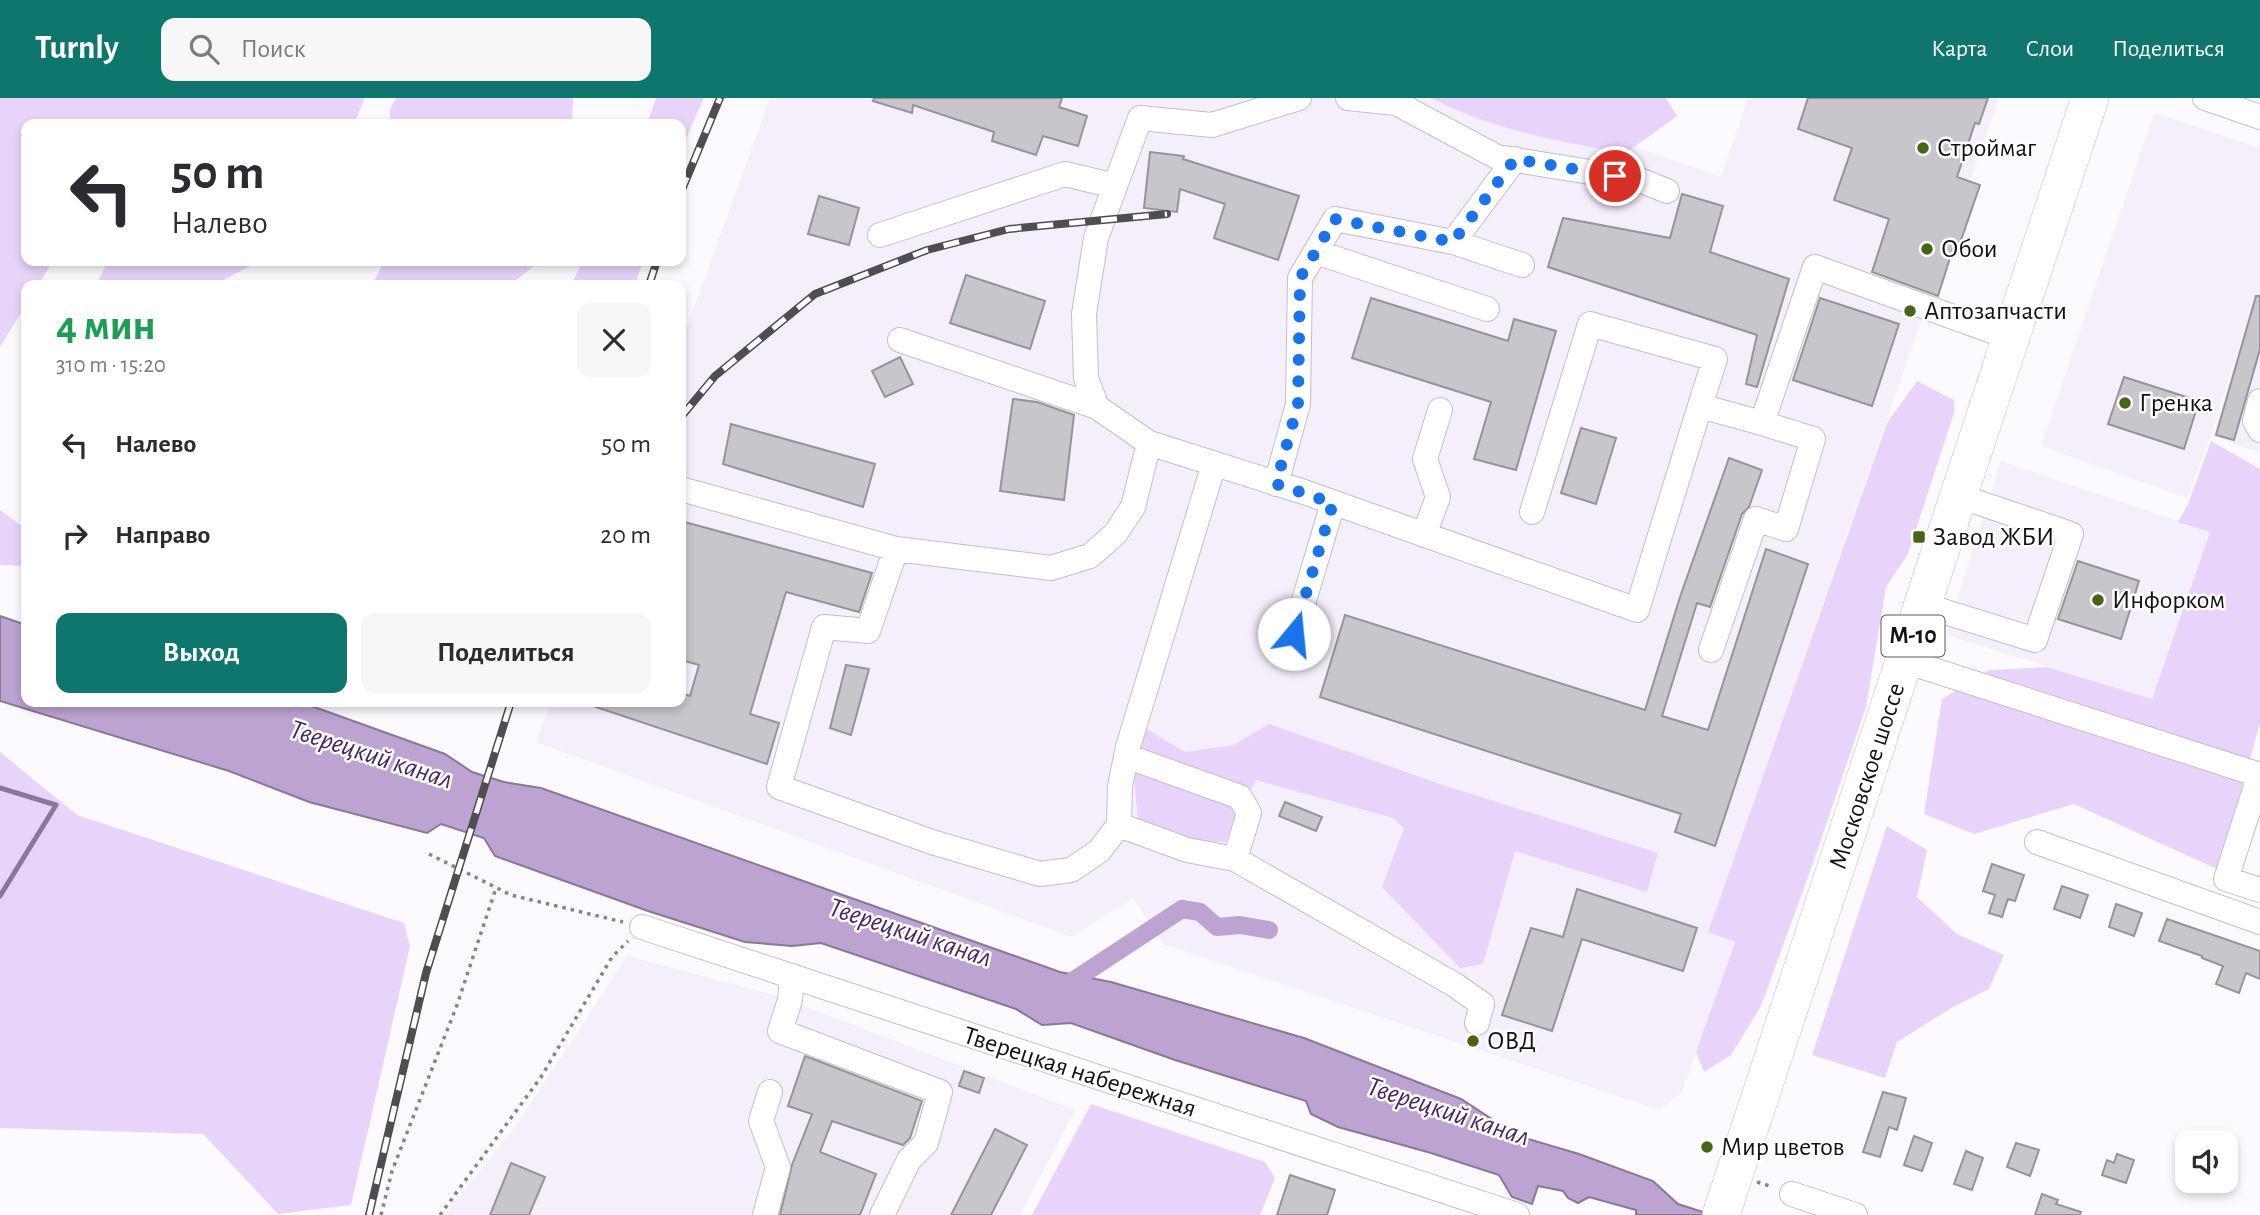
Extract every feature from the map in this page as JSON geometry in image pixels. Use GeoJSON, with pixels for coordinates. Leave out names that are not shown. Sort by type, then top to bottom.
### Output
{"type":"FeatureCollection","features":[{"type":"Feature","properties":{"kind":"highway","name":"Московское шоссе"},"geometry":{"type":"LineString","coordinates":[[1743,1177],[1905,661],[2090,98]]}},
{"type":"Feature","properties":{"kind":"highway","name":"М-10"},"geometry":{"type":"LineString","coordinates":[[1721,1215],[1743,1177]]}},
{"type":"Feature","properties":{"kind":"street"},"geometry":{"type":"LineString","coordinates":[[1097,407],[1086,378],[1084,314],[1096,238],[1140,118],[1212,125],[1299,98]]}},
{"type":"Feature","properties":{"kind":"street"},"geometry":{"type":"LineString","coordinates":[[1348,98],[1396,103],[1497,157],[1640,180],[1667,191]]}},
{"type":"Feature","properties":{"kind":"street"},"geometry":{"type":"LineString","coordinates":[[2205,98],[2260,117]]}},
{"type":"Feature","properties":{"kind":"street"},"geometry":{"type":"LineString","coordinates":[[1453,242],[1515,159]]}},
{"type":"Feature","properties":{"kind":"street"},"geometry":{"type":"LineString","coordinates":[[880,235],[1065,174],[1115,186]]}},
{"type":"Feature","properties":{"kind":"street"},"geometry":{"type":"LineString","coordinates":[[1276,484],[1298,404],[1300,278],[1335,219],[1453,242],[1522,265]]}},
{"type":"Feature","properties":{"kind":"street"},"geometry":{"type":"LineString","coordinates":[[1316,252],[1487,309]]}},
{"type":"Feature","properties":{"kind":"street"},"geometry":{"type":"LineString","coordinates":[[1762,423],[1815,267],[2011,338]]}},
{"type":"Feature","properties":{"kind":"street"},"geometry":{"type":"LineString","coordinates":[[900,340],[1097,407],[1149,443],[1333,503],[1637,610],[1715,359],[1590,324],[1532,512]]}},
{"type":"Feature","properties":{"kind":"street"},"geometry":{"type":"LineString","coordinates":[[2260,401],[2255,421],[2260,430]]}},
{"type":"Feature","properties":{"kind":"street"},"geometry":{"type":"LineString","coordinates":[[1700,406],[1813,439],[1786,529],[1756,519],[1711,650]]}},
{"type":"Feature","properties":{"kind":"street"},"geometry":{"type":"LineString","coordinates":[[1424,535],[1438,497],[1425,459],[1440,410]]}},
{"type":"Feature","properties":{"kind":"street"},"geometry":{"type":"LineString","coordinates":[[686,490],[896,549],[1051,569],[1090,556],[1115,534],[1133,507],[1149,443]]}},
{"type":"Feature","properties":{"kind":"street"},"geometry":{"type":"LineString","coordinates":[[896,549],[868,631],[824,627],[779,787],[932,842],[1040,874],[1071,870],[1099,851],[1119,825],[1120,786],[1126,756],[1214,464]]}},
{"type":"Feature","properties":{"kind":"street"},"geometry":{"type":"LineString","coordinates":[[1923,606],[2035,640],[2071,534],[1959,496]]}},
{"type":"Feature","properties":{"kind":"street"},"geometry":{"type":"LineString","coordinates":[[1317,640],[1294,634],[1333,503]]}},
{"type":"Feature","properties":{"kind":"street"},"geometry":{"type":"LineString","coordinates":[[1905,661],[2260,775],[2227,879],[2260,890]]}},
{"type":"Feature","properties":{"kind":"street"},"geometry":{"type":"LineString","coordinates":[[1126,756],[1240,797],[1249,813],[1235,859]]}},
{"type":"Feature","properties":{"kind":"street"},"geometry":{"type":"LineString","coordinates":[[1119,825],[1187,850],[1235,859],[1455,985],[1482,1004],[1477,1023]]}},
{"type":"Feature","properties":{"kind":"street"},"geometry":{"type":"LineString","coordinates":[[2037,842],[2260,922]]}},
{"type":"Feature","properties":{"kind":"street","name":"Тверецкая набережная"},"geometry":{"type":"LineString","coordinates":[[642,927],[1517,1215]]}},
{"type":"Feature","properties":{"kind":"street"},"geometry":{"type":"LineString","coordinates":[[792,976],[790,1000],[780,1031],[940,1092],[926,1143],[909,1160],[882,1215]]}},
{"type":"Feature","properties":{"kind":"street"},"geometry":{"type":"LineString","coordinates":[[765,1215],[778,1167],[761,1121],[771,1092]]}},
{"type":"Feature","properties":{"kind":"street"},"geometry":{"type":"LineString","coordinates":[[1792,1194],[1855,1215]]}},
{"type":"Feature","properties":{"kind":"path"},"geometry":{"type":"LineString","coordinates":[[429,854],[511,895],[642,927]]}},
{"type":"Feature","properties":{"kind":"path"},"geometry":{"type":"LineString","coordinates":[[381,1215],[392,1171],[457,1004],[496,888]]}},
{"type":"Feature","properties":{"kind":"path"},"geometry":{"type":"LineString","coordinates":[[440,1215],[541,1077],[612,957],[642,927]]}},
{"type":"Feature","properties":{"kind":"path"},"geometry":{"type":"LineString","coordinates":[[1743,1177],[1792,1194]]}},
{"type":"Feature","properties":{"kind":"shaded area"},"geometry":{"type":"Polygon","coordinates":[[[0,98],[365,98],[356,119],[21,119],[21,266],[50,266],[41,280],[21,280],[21,313],[0,347],[0,98]]]}},
{"type":"Feature","properties":{"kind":"shaded area"},"geometry":{"type":"Polygon","coordinates":[[[396,98],[573,98],[572,119],[390,119],[390,109],[396,98]]]}},
{"type":"Feature","properties":{"kind":"shaded area"},"geometry":{"type":"Polygon","coordinates":[[[656,98],[704,98],[686,139],[686,119],[649,119],[656,98]]]}},
{"type":"Feature","properties":{"kind":"shaded area"},"geometry":{"type":"Polygon","coordinates":[[[770,98],[1497,98],[1721,177],[1748,98],[1999,98],[1708,932],[1735,941],[1682,1092],[1659,1110],[1163,944],[1133,898],[1072,937],[536,742],[549,707],[686,707],[686,329],[770,98]]]}},
{"type":"Feature","properties":{"kind":"shaded area"},"geometry":{"type":"Polygon","coordinates":[[[1431,98],[1666,98],[1677,116],[1626,153],[1551,139],[1502,126],[1431,98]]]}},
{"type":"Feature","properties":{"kind":"shaded area"},"geometry":{"type":"Polygon","coordinates":[[[2154,113],[2260,148],[2260,453],[2213,436],[2247,320],[2211,435],[2187,498],[2041,446],[2154,113]]]}},
{"type":"Feature","properties":{"kind":"shaded area"},"geometry":{"type":"Polygon","coordinates":[[[106,266],[250,266],[224,280],[98,280],[106,266]]]}},
{"type":"Feature","properties":{"kind":"shaded area"},"geometry":{"type":"Polygon","coordinates":[[[382,266],[534,266],[516,280],[374,280],[382,266]]]}},
{"type":"Feature","properties":{"kind":"shaded area"},"geometry":{"type":"Polygon","coordinates":[[[580,266],[641,266],[637,280],[574,280],[580,266]]]}},
{"type":"Feature","properties":{"kind":"shaded area"},"geometry":{"type":"Polygon","coordinates":[[[1917,381],[1954,400],[1954,413],[1908,554],[1886,587],[1866,707],[1761,1006],[1731,1055],[1704,1072],[1696,1052],[1735,942],[1708,932],[1887,423],[1917,381]]]}},
{"type":"Feature","properties":{"kind":"shaded area"},"geometry":{"type":"Polygon","coordinates":[[[2211,441],[2260,469],[2260,723],[2219,870],[2074,804],[1974,834],[1924,814],[1942,699],[1989,670],[2047,667],[2152,699],[2210,532],[2178,522],[2188,504],[2211,441]]]}},
{"type":"Feature","properties":{"kind":"shaded area"},"geometry":{"type":"Polygon","coordinates":[[[2001,461],[2210,532],[2152,699],[1946,635],[2001,461]]]}},
{"type":"Feature","properties":{"kind":"shaded area"},"geometry":{"type":"Polygon","coordinates":[[[0,510],[21,525],[21,566],[0,565],[0,510]]]}},
{"type":"Feature","properties":{"kind":"shaded area"},"geometry":{"type":"Polygon","coordinates":[[[1269,724],[1443,785],[1658,853],[1647,892],[1515,851],[1483,964],[1460,968],[1382,887],[1404,828],[1393,818],[1256,780],[1225,842],[1198,842],[1138,820],[1134,781],[1145,728],[1185,752],[1234,745],[1269,724]]]}},
{"type":"Feature","properties":{"kind":"shaded area"},"geometry":{"type":"Polygon","coordinates":[[[0,752],[77,815],[404,923],[410,946],[351,1205],[278,1214],[203,1134],[0,1128],[0,752]]]}},
{"type":"Feature","properties":{"kind":"shaded area"},"geometry":{"type":"Polygon","coordinates":[[[1887,826],[1927,850],[1917,897],[1957,934],[2004,955],[1989,989],[1953,1007],[1897,1042],[1885,1078],[1812,1055],[1887,826]]]}},
{"type":"Feature","properties":{"kind":"shaded area"},"geometry":{"type":"Polygon","coordinates":[[[627,956],[778,996],[1075,1110],[1020,1215],[444,1215],[516,1126],[627,956]]]}},
{"type":"Feature","properties":{"kind":"shaded area"},"geometry":{"type":"Polygon","coordinates":[[[1091,1104],[1265,1162],[1275,1178],[1260,1215],[1032,1215],[1091,1104]]]}},
{"type":"Feature","properties":{"kind":"water","name":"Тверецкий канал"},"geometry":{"type":"Polygon","coordinates":[[[0,616],[21,623],[21,707],[314,707],[445,754],[472,772],[504,782],[541,788],[1060,972],[1111,982],[1304,1038],[1461,1099],[1518,1136],[1579,1154],[1653,1181],[1678,1204],[1712,1215],[1636,1215],[1636,1210],[1589,1197],[1578,1203],[1568,1198],[1563,1191],[1538,1186],[1532,1204],[1512,1197],[1499,1175],[1338,1127],[1311,1114],[1306,1101],[1175,1060],[1071,1023],[1042,1025],[1016,1009],[821,943],[792,946],[745,942],[648,911],[495,856],[484,838],[441,824],[427,833],[309,802],[229,771],[0,701],[0,616]]]}},
{"type":"Feature","properties":{"kind":"building"},"geometry":{"type":"Polygon","coordinates":[[[874,98],[1062,98],[1059,107],[1087,116],[1078,146],[1043,136],[1036,155],[992,141],[994,132],[913,105],[912,113],[873,101],[874,98]]]}},
{"type":"Feature","properties":{"kind":"building"},"geometry":{"type":"Polygon","coordinates":[[[1808,98],[1988,98],[1979,124],[1975,123],[1957,177],[1980,185],[1960,243],[1955,242],[1938,296],[1872,272],[1889,219],[1834,200],[1852,148],[1798,129],[1808,98]]]}},
{"type":"Feature","properties":{"kind":"building"},"geometry":{"type":"Polygon","coordinates":[[[1150,152],[1184,156],[1183,159],[1299,196],[1278,260],[1214,238],[1225,204],[1180,189],[1177,212],[1144,208],[1150,152]]]}},
{"type":"Feature","properties":{"kind":"building"},"geometry":{"type":"Polygon","coordinates":[[[1682,194],[1723,206],[1710,252],[1789,279],[1757,387],[1746,384],[1757,335],[1548,267],[1563,218],[1670,238],[1682,194]]]}},
{"type":"Feature","properties":{"kind":"building"},"geometry":{"type":"Polygon","coordinates":[[[819,196],[859,208],[849,245],[808,234],[819,196]]]}},
{"type":"Feature","properties":{"kind":"building"},"geometry":{"type":"Polygon","coordinates":[[[966,275],[1045,301],[1030,349],[950,323],[966,275]]]}},
{"type":"Feature","properties":{"kind":"building"},"geometry":{"type":"Polygon","coordinates":[[[2256,296],[2260,296],[2260,349],[2234,440],[2216,435],[2256,296]]]}},
{"type":"Feature","properties":{"kind":"building"},"geometry":{"type":"Polygon","coordinates":[[[1371,298],[1508,341],[1514,319],[1556,331],[1516,470],[1474,459],[1491,402],[1352,358],[1371,298]]]}},
{"type":"Feature","properties":{"kind":"building"},"geometry":{"type":"Polygon","coordinates":[[[1820,298],[1899,324],[1872,406],[1793,380],[1820,298]]]}},
{"type":"Feature","properties":{"kind":"building"},"geometry":{"type":"Polygon","coordinates":[[[900,357],[913,384],[885,397],[872,371],[900,357]]]}},
{"type":"Feature","properties":{"kind":"building"},"geometry":{"type":"Polygon","coordinates":[[[2124,377],[2199,401],[2184,449],[2108,424],[2124,377]]]}},
{"type":"Feature","properties":{"kind":"building"},"geometry":{"type":"Polygon","coordinates":[[[1013,399],[1037,402],[1074,415],[1064,500],[1000,491],[1013,399]]]}},
{"type":"Feature","properties":{"kind":"building"},"geometry":{"type":"Polygon","coordinates":[[[731,424],[875,464],[863,507],[723,464],[731,424]]]}},
{"type":"Feature","properties":{"kind":"building"},"geometry":{"type":"Polygon","coordinates":[[[1581,428],[1616,438],[1596,504],[1561,493],[1581,428]]]}},
{"type":"Feature","properties":{"kind":"building"},"geometry":{"type":"Polygon","coordinates":[[[1729,458],[1762,470],[1749,507],[1742,514],[1710,607],[1697,603],[1662,716],[1708,730],[1766,549],[1808,564],[1715,846],[1675,832],[1681,814],[1320,697],[1345,615],[1645,710],[1680,597],[1729,458]]]}},
{"type":"Feature","properties":{"kind":"building"},"geometry":{"type":"Polygon","coordinates":[[[686,522],[872,573],[859,612],[786,592],[750,714],[779,723],[767,764],[596,707],[686,707],[686,695],[690,696],[699,665],[686,661],[686,522]]]}},
{"type":"Feature","properties":{"kind":"building","name":"Инфорком"},"geometry":{"type":"Polygon","coordinates":[[[2078,561],[2139,581],[2121,639],[2058,619],[2078,561]]]}},
{"type":"Feature","properties":{"kind":"building"},"geometry":{"type":"Polygon","coordinates":[[[846,665],[869,669],[851,735],[830,728],[846,665]]]}},
{"type":"Feature","properties":{"kind":"building"},"geometry":{"type":"Polygon","coordinates":[[[1285,802],[1322,817],[1316,831],[1279,816],[1285,802]]]}},
{"type":"Feature","properties":{"kind":"building"},"geometry":{"type":"Polygon","coordinates":[[[1992,864],[2024,875],[2015,901],[2008,899],[2002,917],[1989,913],[1995,895],[1983,891],[1992,864]]]}},
{"type":"Feature","properties":{"kind":"building"},"geometry":{"type":"Polygon","coordinates":[[[2062,886],[2088,895],[2080,918],[2054,909],[2062,886]]]}},
{"type":"Feature","properties":{"kind":"building"},"geometry":{"type":"Polygon","coordinates":[[[1577,889],[1697,928],[1683,971],[1582,939],[1552,1031],[1502,1015],[1531,928],[1563,937],[1577,889]]]}},
{"type":"Feature","properties":{"kind":"building"},"geometry":{"type":"Polygon","coordinates":[[[2116,904],[2142,913],[2134,936],[2109,927],[2116,904]]]}},
{"type":"Feature","properties":{"kind":"building"},"geometry":{"type":"Polygon","coordinates":[[[2167,919],[2260,951],[2260,979],[2246,973],[2239,993],[2216,984],[2223,966],[2159,941],[2167,919]]]}},
{"type":"Feature","properties":{"kind":"building"},"geometry":{"type":"Polygon","coordinates":[[[805,1056],[922,1101],[910,1138],[903,1145],[832,1121],[820,1152],[876,1174],[860,1215],[780,1215],[792,1165],[812,1114],[788,1106],[805,1056]]]}},
{"type":"Feature","properties":{"kind":"building"},"geometry":{"type":"Polygon","coordinates":[[[964,1071],[984,1078],[979,1093],[959,1086],[964,1071]]]}},
{"type":"Feature","properties":{"kind":"building"},"geometry":{"type":"Polygon","coordinates":[[[1883,1092],[1906,1098],[1897,1130],[1889,1127],[1880,1157],[1863,1152],[1883,1092]]]}},
{"type":"Feature","properties":{"kind":"building"},"geometry":{"type":"Polygon","coordinates":[[[995,1129],[1027,1145],[991,1215],[951,1215],[995,1129]]]}},
{"type":"Feature","properties":{"kind":"building"},"geometry":{"type":"Polygon","coordinates":[[[1914,1136],[1932,1143],[1922,1171],[1904,1165],[1914,1136]]]}},
{"type":"Feature","properties":{"kind":"building"},"geometry":{"type":"Polygon","coordinates":[[[2016,1143],[2039,1150],[2030,1176],[2007,1167],[2016,1143]]]}},
{"type":"Feature","properties":{"kind":"building"},"geometry":{"type":"Polygon","coordinates":[[[1966,1151],[1983,1158],[1972,1190],[1954,1184],[1966,1151]]]}},
{"type":"Feature","properties":{"kind":"building"},"geometry":{"type":"Polygon","coordinates":[[[2117,1154],[2134,1160],[2126,1183],[2102,1175],[2107,1160],[2114,1163],[2117,1154]]]}},
{"type":"Feature","properties":{"kind":"building"},"geometry":{"type":"Polygon","coordinates":[[[511,1163],[545,1177],[529,1215],[490,1215],[511,1163]]]}},
{"type":"Feature","properties":{"kind":"building"},"geometry":{"type":"Polygon","coordinates":[[[1290,1175],[1335,1190],[1327,1215],[1277,1215],[1290,1175]]]}},
{"type":"Feature","properties":{"kind":"building"},"geometry":{"type":"Polygon","coordinates":[[[2042,1194],[2058,1200],[2056,1204],[2081,1212],[2080,1215],[2035,1215],[2042,1194]]]}},
{"type":"Feature","properties":{"kind":"waterway"},"geometry":{"type":"LineString","coordinates":[[0,788],[56,805],[0,896]]}},
{"type":"Feature","properties":{"kind":"waterway"},"geometry":{"type":"LineString","coordinates":[[1062,988],[1182,909],[1200,912],[1217,927],[1240,925],[1269,930]]}},
{"type":"Feature","properties":{"kind":"railway"},"geometry":{"type":"LineString","coordinates":[[686,180],[720,98]]}},
{"type":"Feature","properties":{"kind":"railway"},"geometry":{"type":"LineString","coordinates":[[686,411],[715,376],[815,294],[927,250],[1009,229],[1167,214]]}},
{"type":"Feature","properties":{"kind":"railway"},"geometry":{"type":"LineString","coordinates":[[651,280],[655,266]]}},
{"type":"Feature","properties":{"kind":"railway"},"geometry":{"type":"LineString","coordinates":[[369,1215],[426,973],[509,707]]}},
{"type":"Feature","properties":{"kind":"place","name":"Строймаг"},"geometry":{"type":"Point","coordinates":[1923,148]}},
{"type":"Feature","properties":{"kind":"place","name":"Обои"},"geometry":{"type":"Point","coordinates":[1927,249]}},
{"type":"Feature","properties":{"kind":"place","name":"Аптозапчасти"},"geometry":{"type":"Point","coordinates":[1910,311]}},
{"type":"Feature","properties":{"kind":"place","name":"Гренка"},"geometry":{"type":"Point","coordinates":[2125,403]}},
{"type":"Feature","properties":{"kind":"place","name":"Завод ЖБИ"},"geometry":{"type":"Point","coordinates":[1919,537]}},
{"type":"Feature","properties":{"kind":"place","name":"Инфорком"},"geometry":{"type":"Point","coordinates":[2098,600]}},
{"type":"Feature","properties":{"kind":"place","name":"ОВД"},"geometry":{"type":"Point","coordinates":[1473,1041]}},
{"type":"Feature","properties":{"kind":"place","name":"Мир цветов"},"geometry":{"type":"Point","coordinates":[1707,1147]}},
{"type":"Feature","properties":{"kind":"route"},"geometry":{"type":"LineString","coordinates":[[1294,634],[1333,503],[1276,484],[1298,404],[1300,278],[1335,219],[1453,242],[1515,159],[1615,176]]}}]}
